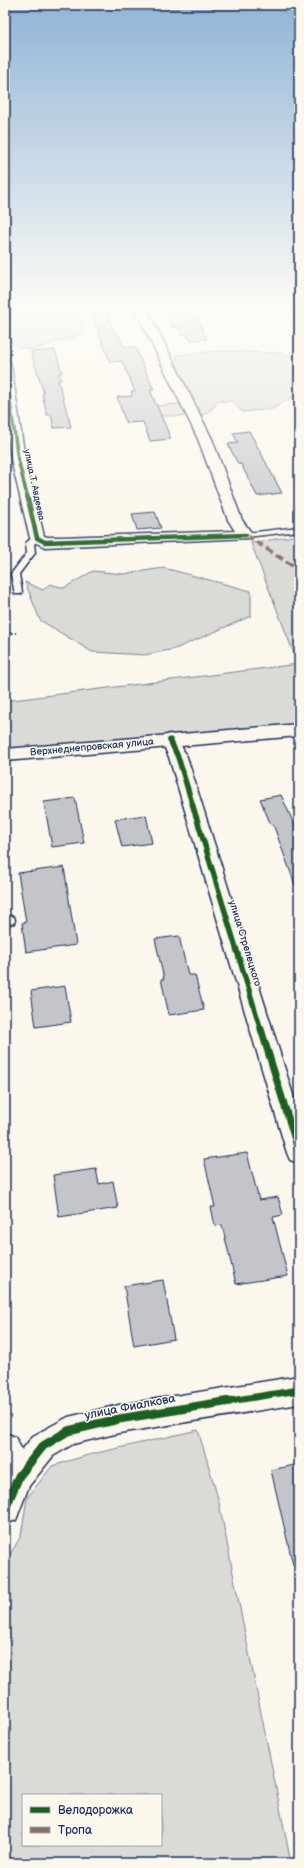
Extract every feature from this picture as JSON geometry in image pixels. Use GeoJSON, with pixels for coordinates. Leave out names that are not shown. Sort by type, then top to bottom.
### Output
{"type":"FeatureCollection","features":[{"type":"Feature","properties":{"kind":"street","name":"улица Т. Авдеева"},"geometry":{"type":"LineString","coordinates":[[9,393],[18,459],[36,538]]}},
{"type":"Feature","properties":{"kind":"street"},"geometry":{"type":"LineString","coordinates":[[182,393],[205,439],[235,520],[246,535]]}},
{"type":"Feature","properties":{"kind":"street"},"geometry":{"type":"LineString","coordinates":[[36,538],[45,542],[61,542],[246,535]]}},
{"type":"Feature","properties":{"kind":"street","name":"Верхнеднепровская улица"},"geometry":{"type":"LineString","coordinates":[[5,755],[299,730]]}},
{"type":"Feature","properties":{"kind":"street","name":"улица Стрелецкого"},"geometry":{"type":"LineString","coordinates":[[170,740],[180,764],[299,1153]]}},
{"type":"Feature","properties":{"kind":"street","name":"улица Фиалкова"},"geometry":{"type":"LineString","coordinates":[[5,1509],[19,1476],[43,1446],[68,1431],[119,1419],[299,1390]]}},
{"type":"Feature","properties":{"kind":"street"},"geometry":{"type":"LineString","coordinates":[[5,1447],[19,1476]]}},
{"type":"Feature","properties":{"kind":"lane"},"geometry":{"type":"LineString","coordinates":[[246,535],[299,529]]}},
{"type":"Feature","properties":{"kind":"lane"},"geometry":{"type":"LineString","coordinates":[[18,592],[15,574],[31,553],[30,543],[36,538]]}},
{"type":"Feature","properties":{"kind":"path"},"geometry":{"type":"LineString","coordinates":[[5,615],[9,633]]}},
{"type":"Feature","properties":{"kind":"path"},"geometry":{"type":"LineString","coordinates":[[5,633],[16,633]]}},
{"type":"Feature","properties":{"kind":"shaded area"},"geometry":{"type":"Polygon","coordinates":[[[189,393],[299,393],[272,409],[242,412],[232,401],[218,401],[213,408],[201,416],[162,416],[143,407],[193,403],[189,393]]]}},
{"type":"Feature","properties":{"kind":"shaded area"},"geometry":{"type":"Polygon","coordinates":[[[299,535],[299,725],[5,749],[5,701],[298,664],[251,543],[299,535]]]}},
{"type":"Feature","properties":{"kind":"shaded area"},"geometry":{"type":"Polygon","coordinates":[[[164,568],[251,591],[251,616],[175,649],[145,655],[92,652],[40,620],[25,582],[43,590],[50,584],[64,588],[93,571],[123,574],[164,568]]]}},
{"type":"Feature","properties":{"kind":"shaded area"},"geometry":{"type":"Polygon","coordinates":[[[198,1430],[218,1498],[291,1863],[5,1863],[5,1563],[21,1536],[27,1498],[52,1466],[88,1455],[198,1430]]]}},
{"type":"Feature","properties":{"kind":"building"},"geometry":{"type":"Polygon","coordinates":[[[62,393],[71,427],[54,428],[51,415],[47,415],[42,394],[62,393]]]}},
{"type":"Feature","properties":{"kind":"building"},"geometry":{"type":"Polygon","coordinates":[[[131,393],[151,393],[171,439],[150,441],[143,422],[126,423],[117,397],[132,396],[131,393]]]}},
{"type":"Feature","properties":{"kind":"building"},"geometry":{"type":"Polygon","coordinates":[[[249,431],[282,493],[257,496],[241,464],[238,464],[228,444],[238,443],[233,433],[249,431]]]}},
{"type":"Feature","properties":{"kind":"building"},"geometry":{"type":"Polygon","coordinates":[[[155,512],[161,528],[137,530],[132,514],[155,512]]]}},
{"type":"Feature","properties":{"kind":"building"},"geometry":{"type":"Polygon","coordinates":[[[281,795],[299,835],[299,889],[297,890],[273,824],[271,825],[260,799],[281,795]]]}},
{"type":"Feature","properties":{"kind":"building"},"geometry":{"type":"Polygon","coordinates":[[[75,798],[84,843],[52,847],[44,802],[75,798]]]}},
{"type":"Feature","properties":{"kind":"building"},"geometry":{"type":"Polygon","coordinates":[[[146,815],[152,843],[122,847],[115,819],[146,815]]]}},
{"type":"Feature","properties":{"kind":"building"},"geometry":{"type":"Polygon","coordinates":[[[64,867],[76,945],[26,952],[22,923],[26,922],[18,873],[64,867]]]}},
{"type":"Feature","properties":{"kind":"building"},"geometry":{"type":"Polygon","coordinates":[[[179,936],[188,975],[195,975],[204,1010],[169,1015],[161,979],[164,979],[155,939],[179,936]]]}},
{"type":"Feature","properties":{"kind":"building"},"geometry":{"type":"Polygon","coordinates":[[[65,986],[71,1022],[36,1027],[31,991],[65,986]]]}},
{"type":"Feature","properties":{"kind":"building"},"geometry":{"type":"Polygon","coordinates":[[[247,1153],[259,1200],[278,1197],[283,1215],[273,1217],[288,1276],[236,1284],[222,1225],[215,1226],[211,1207],[215,1207],[204,1159],[247,1153]]]}},
{"type":"Feature","properties":{"kind":"building"},"geometry":{"type":"Polygon","coordinates":[[[96,1169],[99,1184],[113,1181],[118,1208],[59,1217],[53,1175],[96,1169]]]}},
{"type":"Feature","properties":{"kind":"building"},"geometry":{"type":"Polygon","coordinates":[[[163,1280],[174,1339],[134,1346],[124,1286],[163,1280]]]}},
{"type":"Feature","properties":{"kind":"building"},"geometry":{"type":"Polygon","coordinates":[[[299,1464],[299,1565],[293,1565],[271,1470],[299,1464]]]}},
{"type":"Feature","properties":{"kind":"marked path"},"geometry":{"type":"LineString","coordinates":[[246,535],[299,570]]}},
{"type":"Feature","properties":{"kind":"cycle path"},"geometry":{"type":"LineString","coordinates":[[9,393],[18,459],[37,538],[45,542],[61,542],[246,535]]}},
{"type":"Feature","properties":{"kind":"cycle path"},"geometry":{"type":"LineString","coordinates":[[170,740],[178,757],[299,1153]]}},
{"type":"Feature","properties":{"kind":"cycle path"},"geometry":{"type":"LineString","coordinates":[[5,1509],[19,1476],[43,1446],[68,1431],[119,1419],[299,1390]]}}]}
